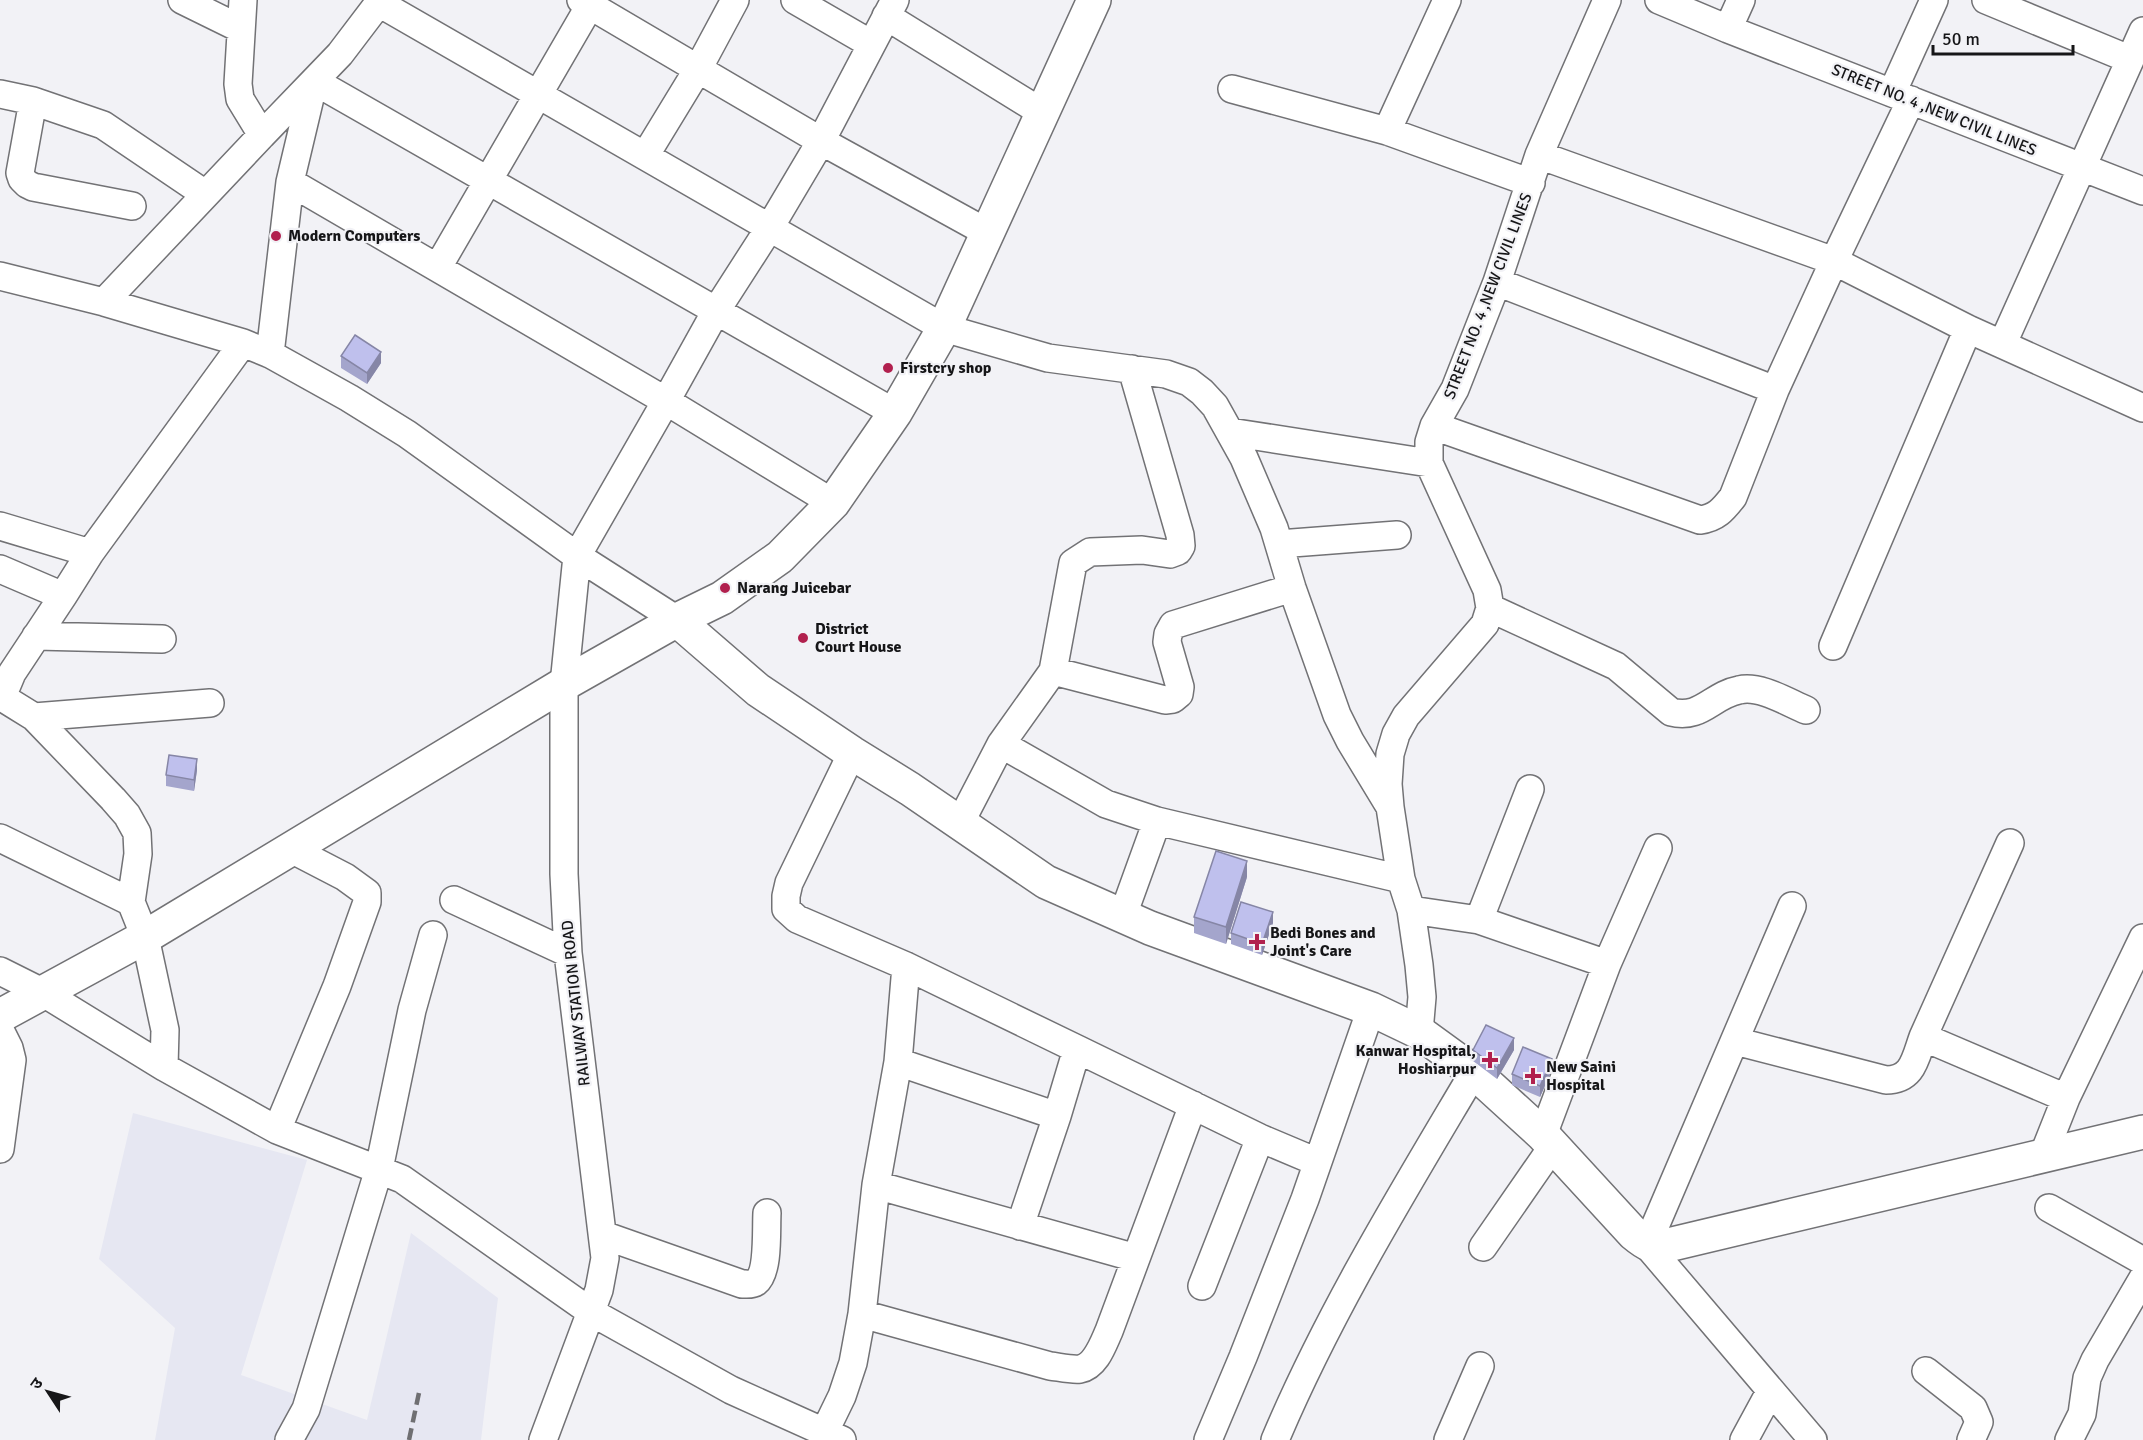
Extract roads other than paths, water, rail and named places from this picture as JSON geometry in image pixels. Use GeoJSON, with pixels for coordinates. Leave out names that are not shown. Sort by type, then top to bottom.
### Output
{"type":"FeatureCollection","features":[{"type":"Feature","properties":{"kind":"main road"},"geometry":{"type":"LineString","coordinates":[[0,1016],[145,937],[564,684],[677,620],[722,598],[780,557],[833,502],[895,413],[944,328],[1094,0]]}},
{"type":"Feature","properties":{"kind":"main road"},"geometry":{"type":"LineString","coordinates":[[677,620],[758,690],[1046,882],[1150,928],[1371,1009],[1419,1032],[1474,1072],[1548,1141],[1647,1245],[1658,1247],[1668,1245],[2143,1132]]}},
{"type":"Feature","properties":{"kind":"street"},"geometry":{"type":"LineString","coordinates":[[182,0],[241,29]]}},
{"type":"Feature","properties":{"kind":"street"},"geometry":{"type":"LineString","coordinates":[[243,0],[238,84],[240,99],[262,135]]}},
{"type":"Feature","properties":{"kind":"street"},"geometry":{"type":"LineString","coordinates":[[645,156],[698,69],[735,0]]}},
{"type":"Feature","properties":{"kind":"street"},"geometry":{"type":"LineString","coordinates":[[795,0],[872,44]]}},
{"type":"Feature","properties":{"kind":"street","name":"STREET NO. 4 ,NEW CIVIL LINES"},"geometry":{"type":"LineString","coordinates":[[1491,608],[1487,590],[1429,463],[1429,442],[1434,426],[1455,389],[1497,282],[1539,155],[1607,0]]}},
{"type":"Feature","properties":{"kind":"street","name":"STREET NO. 4 ,NEW CIVIL LINES"},"geometry":{"type":"LineString","coordinates":[[1659,0],[2081,169],[2143,191]]}},
{"type":"Feature","properties":{"kind":"street"},"geometry":{"type":"LineString","coordinates":[[1728,29],[1741,0]]}},
{"type":"Feature","properties":{"kind":"street"},"geometry":{"type":"LineString","coordinates":[[1434,426],[1700,520],[1712,519],[1725,508],[1733,497],[1775,390],[1834,261],[1902,97],[1934,0]]}},
{"type":"Feature","properties":{"kind":"street"},"geometry":{"type":"LineString","coordinates":[[1986,0],[2129,59]]}},
{"type":"Feature","properties":{"kind":"street"},"geometry":{"type":"LineString","coordinates":[[104,302],[340,54],[380,1],[944,328],[1048,358],[1166,374],[1189,382],[1202,392],[1215,406],[1244,458],[1279,544],[1292,588],[1337,715],[1390,807]]}},
{"type":"Feature","properties":{"kind":"street"},"geometry":{"type":"LineString","coordinates":[[438,267],[538,94],[588,2],[821,141],[988,233]]}},
{"type":"Feature","properties":{"kind":"street"},"geometry":{"type":"LineString","coordinates":[[1387,131],[1441,2]]}},
{"type":"Feature","properties":{"kind":"street"},"geometry":{"type":"LineString","coordinates":[[577,556],[716,310],[770,227],[821,141],[890,8],[1043,113]]}},
{"type":"Feature","properties":{"kind":"street"},"geometry":{"type":"LineString","coordinates":[[2002,343],[2143,31]]}},
{"type":"Feature","properties":{"kind":"street"},"geometry":{"type":"LineString","coordinates":[[314,81],[895,413]]}},
{"type":"Feature","properties":{"kind":"street"},"geometry":{"type":"LineString","coordinates":[[270,354],[290,182],[314,81]]}},
{"type":"Feature","properties":{"kind":"street"},"geometry":{"type":"LineString","coordinates":[[1232,89],[1387,131],[1531,183]]}},
{"type":"Feature","properties":{"kind":"street"},"geometry":{"type":"LineString","coordinates":[[0,94],[33,101],[103,125],[205,194]]}},
{"type":"Feature","properties":{"kind":"street"},"geometry":{"type":"LineString","coordinates":[[33,101],[20,173],[22,179],[27,184],[42,189],[132,206]]}},
{"type":"Feature","properties":{"kind":"street"},"geometry":{"type":"LineString","coordinates":[[1539,155],[1834,261],[1968,329],[2143,408]]}},
{"type":"Feature","properties":{"kind":"street"},"geometry":{"type":"LineString","coordinates":[[290,182],[666,401],[833,502]]}},
{"type":"Feature","properties":{"kind":"street"},"geometry":{"type":"LineString","coordinates":[[0,276],[104,302],[243,343],[270,354],[349,398],[407,434],[577,556],[677,620]]}},
{"type":"Feature","properties":{"kind":"street"},"geometry":{"type":"LineString","coordinates":[[1497,282],[1775,390]]}},
{"type":"Feature","properties":{"kind":"street"},"geometry":{"type":"LineString","coordinates":[[1833,646],[1968,329]]}},
{"type":"Feature","properties":{"kind":"street"},"geometry":{"type":"LineString","coordinates":[[164,1067],[165,1030],[145,937],[131,902],[138,854],[137,833],[113,799],[34,717],[1,696],[12,673],[90,554],[243,343]]}},
{"type":"Feature","properties":{"kind":"street"},"geometry":{"type":"LineString","coordinates":[[960,823],[1001,744],[1053,671],[1073,563],[1090,552],[1142,550],[1170,554],[1178,552],[1181,546],[1180,535],[1132,369]]}},
{"type":"Feature","properties":{"kind":"street"},"geometry":{"type":"LineString","coordinates":[[1230,432],[1429,463]]}},
{"type":"Feature","properties":{"kind":"street"},"geometry":{"type":"LineString","coordinates":[[0,526],[90,554]]}},
{"type":"Feature","properties":{"kind":"street"},"geometry":{"type":"LineString","coordinates":[[1279,544],[1397,535]]}},
{"type":"Feature","properties":{"kind":"street","name":"RAILWAY STATION ROAD"},"geometry":{"type":"LineString","coordinates":[[543,1440],[591,1312],[603,1275],[605,1258],[568,953],[564,874],[564,684],[577,556]]}},
{"type":"Feature","properties":{"kind":"street"},"geometry":{"type":"LineString","coordinates":[[0,568],[63,596]]}},
{"type":"Feature","properties":{"kind":"street"},"geometry":{"type":"LineString","coordinates":[[1053,671],[1165,700],[1173,699],[1179,694],[1180,687],[1167,642],[1167,634],[1173,625],[1292,588]]}},
{"type":"Feature","properties":{"kind":"street"},"geometry":{"type":"LineString","coordinates":[[1419,1032],[1422,997],[1411,910],[1401,879],[1390,807],[1388,784],[1390,754],[1395,734],[1406,716],[1485,624],[1491,608],[1616,666],[1671,712],[1681,715],[1695,713],[1739,690],[1750,689],[1767,693],[1806,710]]}},
{"type":"Feature","properties":{"kind":"street"},"geometry":{"type":"LineString","coordinates":[[36,636],[162,639]]}},
{"type":"Feature","properties":{"kind":"street"},"geometry":{"type":"LineString","coordinates":[[34,717],[210,703]]}},
{"type":"Feature","properties":{"kind":"street"},"geometry":{"type":"LineString","coordinates":[[1001,744],[1106,804],[1156,821],[1401,879]]}},
{"type":"Feature","properties":{"kind":"street"},"geometry":{"type":"LineString","coordinates":[[852,753],[789,883],[786,909],[797,919],[906,966],[1260,1138],[1317,1162]]}},
{"type":"Feature","properties":{"kind":"street"},"geometry":{"type":"LineString","coordinates":[[1479,920],[1530,789]]}},
{"type":"Feature","properties":{"kind":"street"},"geometry":{"type":"LineString","coordinates":[[1123,915],[1156,821]]}},
{"type":"Feature","properties":{"kind":"street"},"geometry":{"type":"LineString","coordinates":[[0,838],[131,902]]}},
{"type":"Feature","properties":{"kind":"street"},"geometry":{"type":"LineString","coordinates":[[1735,1041],[1886,1080],[1898,1080],[1907,1074],[1914,1063],[1923,1037],[2010,843]]}},
{"type":"Feature","properties":{"kind":"street"},"geometry":{"type":"LineString","coordinates":[[1483,1247],[1548,1141],[1607,964],[1658,848]]}},
{"type":"Feature","properties":{"kind":"street"},"geometry":{"type":"LineString","coordinates":[[277,1130],[338,986],[367,902],[367,893],[357,884],[291,849]]}},
{"type":"Feature","properties":{"kind":"street"},"geometry":{"type":"LineString","coordinates":[[454,900],[568,953]]}},
{"type":"Feature","properties":{"kind":"street"},"geometry":{"type":"LineString","coordinates":[[1791,906],[1647,1245],[1813,1440]]}},
{"type":"Feature","properties":{"kind":"street"},"geometry":{"type":"LineString","coordinates":[[1411,910],[1479,920],[1607,964]]}},
{"type":"Feature","properties":{"kind":"street"},"geometry":{"type":"LineString","coordinates":[[289,1440],[306,1409],[379,1169],[412,1010],[433,935]]}},
{"type":"Feature","properties":{"kind":"street"},"geometry":{"type":"LineString","coordinates":[[2043,1156],[2066,1098],[2143,938]]}},
{"type":"Feature","properties":{"kind":"street"},"geometry":{"type":"LineString","coordinates":[[0,971],[42,992],[164,1067],[277,1130],[402,1179],[591,1312],[731,1390],[833,1436],[842,1396],[853,1363],[861,1314],[876,1185],[898,1062],[906,966]]}},
{"type":"Feature","properties":{"kind":"street"},"geometry":{"type":"LineString","coordinates":[[1208,1440],[1301,1210],[1371,1009]]}},
{"type":"Feature","properties":{"kind":"street"},"geometry":{"type":"LineString","coordinates":[[0,1030],[12,1060],[0,1149]]}},
{"type":"Feature","properties":{"kind":"street"},"geometry":{"type":"LineString","coordinates":[[1923,1037],[2066,1098]]}},
{"type":"Feature","properties":{"kind":"street"},"geometry":{"type":"LineString","coordinates":[[1020,1226],[1058,1116],[1077,1049]]}},
{"type":"Feature","properties":{"kind":"street"},"geometry":{"type":"LineString","coordinates":[[898,1062],[1058,1116]]}},
{"type":"Feature","properties":{"kind":"street"},"geometry":{"type":"LineString","coordinates":[[1275,1440],[1329,1326],[1396,1204],[1474,1072]]}},
{"type":"Feature","properties":{"kind":"street"},"geometry":{"type":"LineString","coordinates":[[861,1314],[1050,1366],[1081,1369],[1091,1363],[1099,1353],[1193,1106]]}},
{"type":"Feature","properties":{"kind":"street"},"geometry":{"type":"LineString","coordinates":[[1202,1286],[1260,1138]]}},
{"type":"Feature","properties":{"kind":"street"},"geometry":{"type":"LineString","coordinates":[[876,1185],[1136,1258]]}},
{"type":"Feature","properties":{"kind":"street"},"geometry":{"type":"LineString","coordinates":[[2049,1208],[2142,1278],[2087,1377],[2082,1414],[2069,1440]]}},
{"type":"Feature","properties":{"kind":"street"},"geometry":{"type":"LineString","coordinates":[[603,1235],[742,1284],[750,1284],[756,1282],[765,1264],[767,1213]]}},
{"type":"Feature","properties":{"kind":"street"},"geometry":{"type":"LineString","coordinates":[[1448,1440],[1480,1366]]}},
{"type":"Feature","properties":{"kind":"street"},"geometry":{"type":"LineString","coordinates":[[1926,1371],[1977,1413],[1979,1422],[1971,1440]]}},
{"type":"Feature","properties":{"kind":"street"},"geometry":{"type":"LineString","coordinates":[[1744,1440],[1770,1392]]}},
{"type":"Feature","properties":{"kind":"railway"},"geometry":{"type":"LineString","coordinates":[[409,1440],[420,1388]]}},
{"type":"Feature","properties":{"kind":"place","name":"Modern Computers"},"geometry":{"type":"Point","coordinates":[276,236]}},
{"type":"Feature","properties":{"kind":"place","name":"Firstcry shop"},"geometry":{"type":"Point","coordinates":[888,368]}},
{"type":"Feature","properties":{"kind":"place","name":"Narang Juicebar"},"geometry":{"type":"Point","coordinates":[725,588]}},
{"type":"Feature","properties":{"kind":"place","name":"District Court House"},"geometry":{"type":"Point","coordinates":[803,638]}},
{"type":"Feature","properties":{"kind":"place","name":"Bedi Bones and Joint's Care"},"geometry":{"type":"Point","coordinates":[1257,942]}},
{"type":"Feature","properties":{"kind":"place","name":"Kanwar Hospital, Hoshiarpur"},"geometry":{"type":"Point","coordinates":[1490,1060]}},
{"type":"Feature","properties":{"kind":"place","name":"New Saini Hospital"},"geometry":{"type":"Point","coordinates":[1533,1076]}}]}
